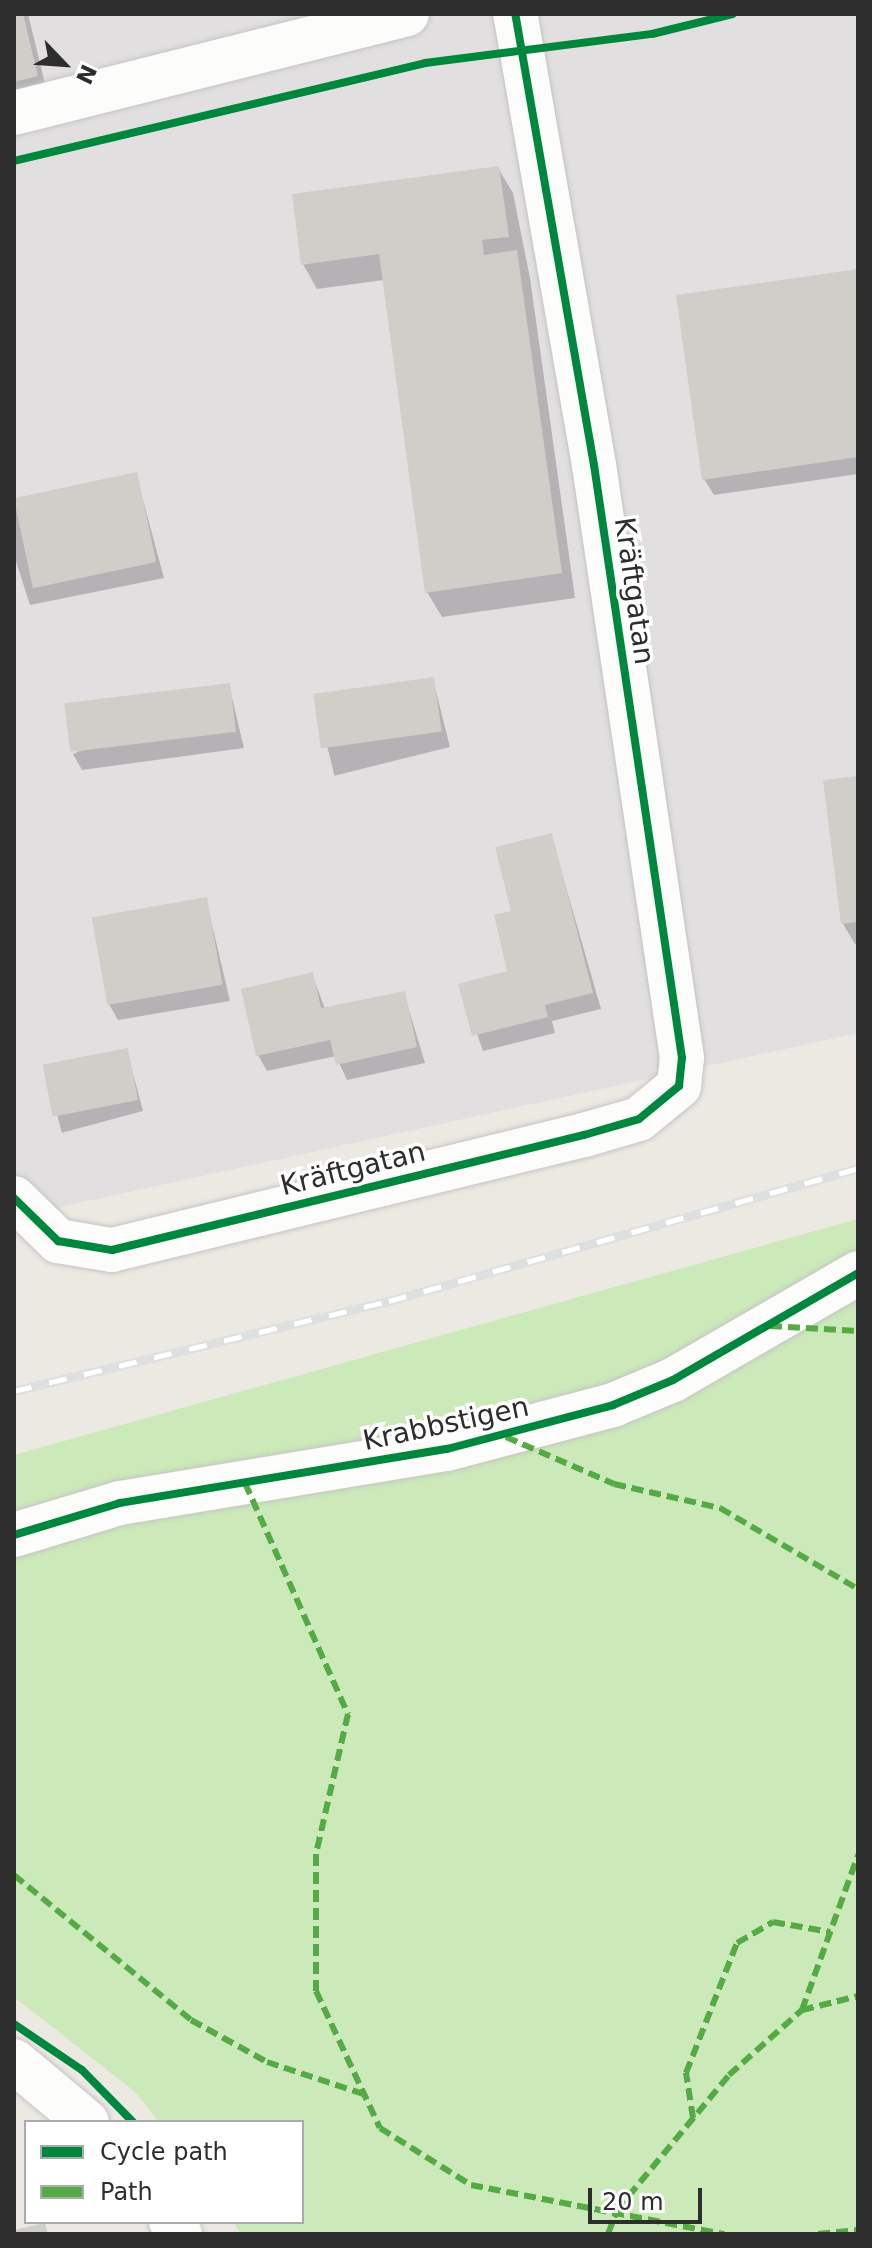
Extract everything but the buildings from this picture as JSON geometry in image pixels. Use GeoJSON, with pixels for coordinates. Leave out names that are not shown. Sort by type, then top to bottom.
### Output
{"type":"FeatureCollection","features":[{"type":"Feature","properties":{"kind":"street"},"geometry":{"type":"LineString","coordinates":[[14,113],[407,14]]}},
{"type":"Feature","properties":{"kind":"street","name":"Kräftgatan"},"geometry":{"type":"LineString","coordinates":[[14,1198],[58,1241],[112,1250],[598,1131],[650,1113],[679,1086],[682,1058],[594,465],[515,14]]}},
{"type":"Feature","properties":{"kind":"street","name":"Krabbstigen"},"geometry":{"type":"LineString","coordinates":[[14,1535],[120,1503],[447,1449],[613,1405],[673,1380],[858,1273]]}},
{"type":"Feature","properties":{"kind":"street"},"geometry":{"type":"LineString","coordinates":[[14,2061],[85,2120]]}},
{"type":"Feature","properties":{"kind":"shaded area"},"geometry":{"type":"Polygon","coordinates":[[[14,14],[858,14],[858,1033],[14,1217],[14,14]]]}},
{"type":"Feature","properties":{"kind":"green space"},"geometry":{"type":"Polygon","coordinates":[[[858,1219],[858,2234],[241,2234],[234,2224],[304,2224],[304,2120],[157,2120],[134,2091],[14,1997],[14,1455],[858,1219]]]}},
{"type":"Feature","properties":{"kind":"railway"},"geometry":{"type":"LineString","coordinates":[[14,1391],[389,1301],[858,1168]]}},
{"type":"Feature","properties":{"kind":"marked path"},"geometry":{"type":"LineString","coordinates":[[770,1326],[858,1331]]}},
{"type":"Feature","properties":{"kind":"marked path"},"geometry":{"type":"LineString","coordinates":[[506,1437],[614,1484],[720,1508],[858,1589]]}},
{"type":"Feature","properties":{"kind":"marked path"},"geometry":{"type":"LineString","coordinates":[[245,1483],[348,1714],[316,1854],[316,1991],[380,2128],[471,2185],[724,2234]]}},
{"type":"Feature","properties":{"kind":"marked path"},"geometry":{"type":"LineString","coordinates":[[608,2234],[617,2210],[729,2075],[802,2010],[858,1855]]}},
{"type":"Feature","properties":{"kind":"marked path"},"geometry":{"type":"LineString","coordinates":[[14,1875],[191,2020],[267,2062],[364,2094]]}},
{"type":"Feature","properties":{"kind":"marked path"},"geometry":{"type":"LineString","coordinates":[[693,2118],[686,2073],[737,1943],[773,1922],[830,1932]]}},
{"type":"Feature","properties":{"kind":"marked path"},"geometry":{"type":"LineString","coordinates":[[802,2010],[858,1996]]}},
{"type":"Feature","properties":{"kind":"marked path"},"geometry":{"type":"LineString","coordinates":[[818,2234],[858,2230]]}},
{"type":"Feature","properties":{"kind":"cycle path"},"geometry":{"type":"LineString","coordinates":[[14,1198],[58,1241],[112,1250],[584,1135],[639,1119],[679,1086],[682,1058],[594,465],[515,14]]}},
{"type":"Feature","properties":{"kind":"cycle path"},"geometry":{"type":"LineString","coordinates":[[14,161],[425,63],[652,34],[733,14]]}},
{"type":"Feature","properties":{"kind":"cycle path"},"geometry":{"type":"LineString","coordinates":[[14,1535],[120,1503],[447,1449],[613,1405],[673,1380],[858,1273]]}},
{"type":"Feature","properties":{"kind":"cycle path"},"geometry":{"type":"LineString","coordinates":[[14,2024],[82,2070],[131,2120]]}}]}
